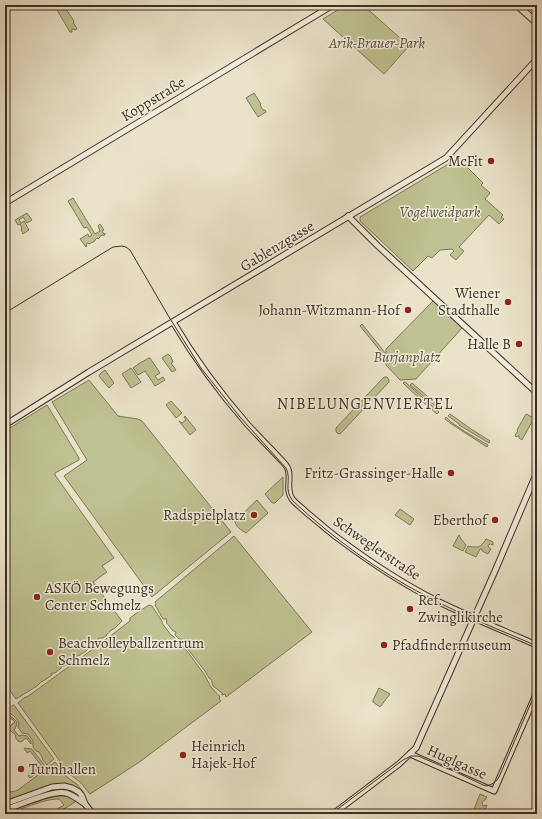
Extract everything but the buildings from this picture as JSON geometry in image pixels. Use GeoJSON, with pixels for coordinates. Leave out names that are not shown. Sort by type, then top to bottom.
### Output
{"type":"FeatureCollection","features":[{"type":"Feature","properties":{"kind":"main road","name":"Koppstraße"},"geometry":{"type":"LineString","coordinates":[[5,203],[333,5]]}},
{"type":"Feature","properties":{"kind":"main road"},"geometry":{"type":"LineString","coordinates":[[517,5],[537,23]]}},
{"type":"Feature","properties":{"kind":"main road","name":"Gablenzgasse"},"geometry":{"type":"LineString","coordinates":[[5,425],[446,158],[537,58]]}},
{"type":"Feature","properties":{"kind":"main road"},"geometry":{"type":"LineString","coordinates":[[348,216],[378,246],[537,393]]}},
{"type":"Feature","properties":{"kind":"main road","name":"Schweglerstraße"},"geometry":{"type":"LineString","coordinates":[[173,322],[195,357],[224,396],[254,432],[286,465],[289,473],[289,492],[293,500],[330,532],[380,568],[411,587],[474,618],[537,645]]}},
{"type":"Feature","properties":{"kind":"main road"},"geometry":{"type":"LineString","coordinates":[[333,814],[378,780],[418,746],[537,472]]}},
{"type":"Feature","properties":{"kind":"main road","name":"Huglgasse"},"geometry":{"type":"LineString","coordinates":[[410,754],[494,791],[537,692]]}},
{"type":"Feature","properties":{"kind":"main road"},"geometry":{"type":"LineString","coordinates":[[5,804],[52,787],[64,786],[79,792],[85,804],[93,814]]}},
{"type":"Feature","properties":{"kind":"main road"},"geometry":{"type":"LineString","coordinates":[[5,810],[50,794],[58,793],[70,795],[85,804]]}},
{"type":"Feature","properties":{"kind":"green space","name":"Arik-Brauer-Park"},"geometry":{"type":"Polygon","coordinates":[[[346,5],[363,5],[409,46],[384,74],[323,19],[346,5]]]}},
{"type":"Feature","properties":{"kind":"green space"},"geometry":{"type":"Polygon","coordinates":[[[64,6],[74,21],[73,22],[77,29],[72,29],[72,32],[70,32],[57,10],[64,6]]]}},
{"type":"Feature","properties":{"kind":"green space"},"geometry":{"type":"Polygon","coordinates":[[[254,93],[263,110],[266,112],[258,117],[246,98],[254,93]]]}},
{"type":"Feature","properties":{"kind":"green space","name":"Vogelweidpark"},"geometry":{"type":"Polygon","coordinates":[[[455,160],[458,160],[466,166],[483,183],[481,185],[490,193],[485,199],[503,215],[501,217],[504,219],[499,224],[489,215],[459,247],[464,251],[456,260],[450,255],[454,251],[452,249],[440,250],[432,258],[428,256],[413,271],[360,221],[360,217],[455,160]]]}},
{"type":"Feature","properties":{"kind":"green space"},"geometry":{"type":"Polygon","coordinates":[[[73,198],[95,234],[100,231],[98,226],[100,224],[104,230],[102,231],[104,234],[105,233],[104,236],[100,236],[95,241],[86,244],[86,247],[80,239],[88,234],[89,237],[92,235],[87,227],[84,228],[68,201],[73,198]]]}},
{"type":"Feature","properties":{"kind":"green space"},"geometry":{"type":"Polygon","coordinates":[[[27,213],[32,220],[27,223],[23,217],[19,220],[21,223],[24,221],[29,230],[23,234],[20,224],[18,225],[15,220],[27,213]]]}},
{"type":"Feature","properties":{"kind":"green space","name":"Burjanplatz"},"geometry":{"type":"Polygon","coordinates":[[[433,301],[462,328],[416,379],[400,380],[386,365],[386,358],[360,326],[362,324],[386,354],[386,349],[433,301]]]}},
{"type":"Feature","properties":{"kind":"green space"},"geometry":{"type":"Polygon","coordinates":[[[168,354],[173,362],[171,363],[176,370],[172,372],[162,358],[168,354]]]}},
{"type":"Feature","properties":{"kind":"green space"},"geometry":{"type":"Polygon","coordinates":[[[149,358],[160,373],[155,376],[158,380],[163,377],[165,380],[155,386],[145,371],[138,375],[133,368],[149,358]]]}},
{"type":"Feature","properties":{"kind":"green space"},"geometry":{"type":"Polygon","coordinates":[[[131,368],[141,382],[131,388],[122,374],[131,368]]]}},
{"type":"Feature","properties":{"kind":"green space"},"geometry":{"type":"Polygon","coordinates":[[[105,370],[114,383],[109,388],[99,376],[105,370]]]}},
{"type":"Feature","properties":{"kind":"green space"},"geometry":{"type":"Polygon","coordinates":[[[384,377],[387,377],[389,382],[340,434],[337,433],[336,428],[384,377]]]}},
{"type":"Feature","properties":{"kind":"green space"},"geometry":{"type":"Polygon","coordinates":[[[89,380],[118,416],[142,421],[231,532],[152,597],[64,476],[87,460],[52,402],[89,380]]]}},
{"type":"Feature","properties":{"kind":"green space"},"geometry":{"type":"Polygon","coordinates":[[[405,382],[439,412],[437,414],[422,401],[403,383],[405,382]]]}},
{"type":"Feature","properties":{"kind":"green space"},"geometry":{"type":"Polygon","coordinates":[[[412,383],[442,409],[440,410],[410,385],[412,383]]]}},
{"type":"Feature","properties":{"kind":"green space"},"geometry":{"type":"Polygon","coordinates":[[[171,401],[182,413],[176,418],[166,405],[171,401]]]}},
{"type":"Feature","properties":{"kind":"green space"},"geometry":{"type":"Polygon","coordinates":[[[47,405],[79,458],[79,460],[55,473],[55,475],[114,558],[102,566],[107,572],[93,582],[122,621],[103,638],[99,638],[96,643],[86,651],[75,657],[55,673],[52,673],[52,675],[37,686],[16,699],[5,684],[5,431],[47,405]]]}},
{"type":"Feature","properties":{"kind":"green space"},"geometry":{"type":"Polygon","coordinates":[[[450,414],[490,441],[489,443],[459,425],[448,416],[450,414]]]}},
{"type":"Feature","properties":{"kind":"green space"},"geometry":{"type":"Polygon","coordinates":[[[526,414],[534,418],[522,440],[519,436],[516,437],[515,435],[526,414]]]}},
{"type":"Feature","properties":{"kind":"green space"},"geometry":{"type":"Polygon","coordinates":[[[185,416],[196,430],[190,435],[179,421],[182,423],[186,420],[184,417],[185,416]]]}},
{"type":"Feature","properties":{"kind":"green space"},"geometry":{"type":"Polygon","coordinates":[[[446,417],[464,431],[488,445],[487,447],[450,423],[445,419],[446,417]]]}},
{"type":"Feature","properties":{"kind":"green space"},"geometry":{"type":"Polygon","coordinates":[[[283,477],[283,495],[275,503],[272,503],[265,494],[283,477]]]}},
{"type":"Feature","properties":{"kind":"green space","name":"Radspielplatz"},"geometry":{"type":"Polygon","coordinates":[[[257,500],[268,513],[246,533],[237,526],[235,521],[257,500]]]}},
{"type":"Feature","properties":{"kind":"green space"},"geometry":{"type":"Polygon","coordinates":[[[400,509],[414,519],[410,525],[395,515],[400,509]]]}},
{"type":"Feature","properties":{"kind":"green space"},"geometry":{"type":"Polygon","coordinates":[[[459,535],[466,545],[463,551],[453,546],[459,535]]]}},
{"type":"Feature","properties":{"kind":"green space"},"geometry":{"type":"Polygon","coordinates":[[[234,536],[312,632],[226,697],[225,694],[222,695],[222,693],[213,686],[211,679],[183,641],[175,635],[176,632],[173,631],[166,622],[166,619],[163,619],[155,605],[155,602],[234,536]]]}},
{"type":"Feature","properties":{"kind":"green space"},"geometry":{"type":"Polygon","coordinates":[[[486,539],[493,542],[493,545],[488,545],[491,549],[488,554],[482,551],[482,549],[480,549],[476,557],[465,552],[468,546],[478,547],[486,539]]]}},
{"type":"Feature","properties":{"kind":"green space"},"geometry":{"type":"Polygon","coordinates":[[[149,605],[152,606],[171,635],[187,651],[204,674],[211,687],[220,696],[219,699],[221,701],[138,763],[90,794],[81,783],[67,771],[18,703],[93,649],[130,621],[130,618],[149,605]]]}},
{"type":"Feature","properties":{"kind":"green space"},"geometry":{"type":"Polygon","coordinates":[[[379,688],[390,694],[380,707],[373,702],[379,688]]]}},
{"type":"Feature","properties":{"kind":"green space"},"geometry":{"type":"Polygon","coordinates":[[[13,705],[54,759],[47,765],[39,752],[33,747],[33,741],[28,734],[22,733],[18,727],[19,722],[15,717],[7,713],[6,711],[13,705]]]}},
{"type":"Feature","properties":{"kind":"green space"},"geometry":{"type":"Polygon","coordinates":[[[10,716],[17,722],[14,730],[19,736],[27,736],[31,741],[31,744],[26,738],[21,742],[18,741],[14,733],[9,729],[15,722],[12,719],[7,719],[7,717],[10,716]]]}},
{"type":"Feature","properties":{"kind":"green space"},"geometry":{"type":"Polygon","coordinates":[[[24,748],[32,749],[45,766],[30,778],[28,776],[41,765],[30,751],[27,753],[24,748]]]}},
{"type":"Feature","properties":{"kind":"green space"},"geometry":{"type":"Polygon","coordinates":[[[55,762],[68,778],[77,784],[84,793],[68,784],[55,784],[5,801],[5,790],[12,792],[18,790],[55,762]]]}},
{"type":"Feature","properties":{"kind":"green space"},"geometry":{"type":"Polygon","coordinates":[[[480,794],[487,797],[482,803],[483,806],[487,805],[483,814],[472,814],[480,794]]]}},
{"type":"Feature","properties":{"kind":"green space"},"geometry":{"type":"Polygon","coordinates":[[[53,795],[65,796],[76,801],[54,814],[50,813],[64,805],[59,799],[52,799],[5,814],[5,812],[53,795]]]}},
{"type":"Feature","properties":{"kind":"tram line"},"geometry":{"type":"LineString","coordinates":[[5,313],[113,247],[126,247],[130,250],[201,368],[240,417],[286,468],[288,472],[288,488],[290,497],[293,501],[340,541],[391,576],[453,610],[537,646]]}},
{"type":"Feature","properties":{"kind":"tram line"},"geometry":{"type":"LineString","coordinates":[[331,814],[403,760],[411,756],[418,756],[483,785],[487,786],[492,784],[499,777],[537,689]]}},
{"type":"Feature","properties":{"kind":"place","name":"McFit"},"geometry":{"type":"Point","coordinates":[491,161]}},
{"type":"Feature","properties":{"kind":"place","name":"Wiener Stadthalle"},"geometry":{"type":"Point","coordinates":[508,302]}},
{"type":"Feature","properties":{"kind":"place","name":"Johann-Witzmann-Hof"},"geometry":{"type":"Point","coordinates":[408,310]}},
{"type":"Feature","properties":{"kind":"place","name":"Halle B"},"geometry":{"type":"Point","coordinates":[519,344]}},
{"type":"Feature","properties":{"kind":"place","name":"Fritz-Grassinger-Halle"},"geometry":{"type":"Point","coordinates":[451,473]}},
{"type":"Feature","properties":{"kind":"place","name":"Radspielplatz"},"geometry":{"type":"Point","coordinates":[254,515]}},
{"type":"Feature","properties":{"kind":"place","name":"Eberthof"},"geometry":{"type":"Point","coordinates":[495,520]}},
{"type":"Feature","properties":{"kind":"place","name":"ASKÖ Bewegungs Center Schmelz"},"geometry":{"type":"Point","coordinates":[37,597]}},
{"type":"Feature","properties":{"kind":"place","name":"Ref. Zwinglikirche"},"geometry":{"type":"Point","coordinates":[410,609]}},
{"type":"Feature","properties":{"kind":"place","name":"Pfadfindermuseum"},"geometry":{"type":"Point","coordinates":[384,645]}},
{"type":"Feature","properties":{"kind":"place","name":"Beachvolleyballzentrum Schmelz"},"geometry":{"type":"Point","coordinates":[50,652]}},
{"type":"Feature","properties":{"kind":"place","name":"Heinrich Hajek-Hof"},"geometry":{"type":"Point","coordinates":[183,755]}},
{"type":"Feature","properties":{"kind":"place","name":"Turnhallen"},"geometry":{"type":"Point","coordinates":[21,769]}},
{"type":"Feature","properties":{"kind":"district","name":"NIBELUNGENVIERTEL"},"geometry":{"type":"Point","coordinates":[365,403]}}]}
